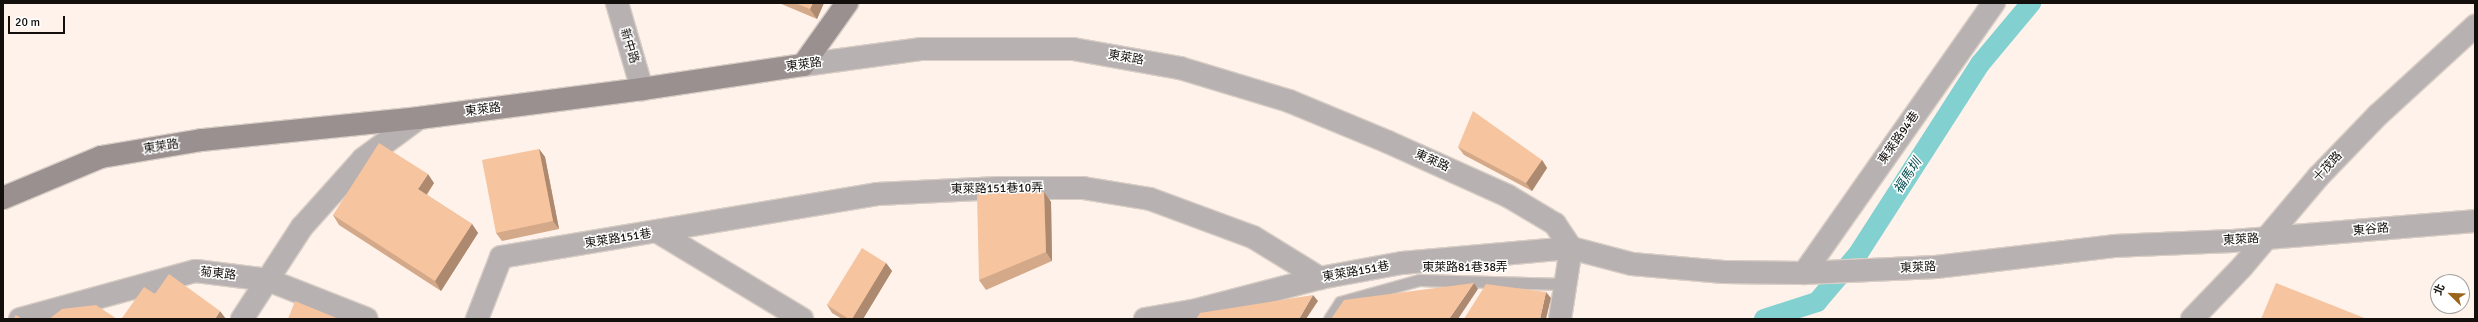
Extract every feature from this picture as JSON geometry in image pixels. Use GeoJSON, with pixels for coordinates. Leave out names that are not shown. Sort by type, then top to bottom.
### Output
{"type":"FeatureCollection","features":[{"type":"Feature","properties":{"kind":"street","name":"新中路"},"geometry":{"type":"LineString","coordinates":[[617,3],[642,90]]}},
{"type":"Feature","properties":{"kind":"street"},"geometry":{"type":"LineString","coordinates":[[803,65],[847,3]]}},
{"type":"Feature","properties":{"kind":"street","name":"東萊路94巷"},"geometry":{"type":"LineString","coordinates":[[1804,273],[1994,3]]}},
{"type":"Feature","properties":{"kind":"street","name":"十茂路"},"geometry":{"type":"LineString","coordinates":[[2192,319],[2266,238],[2319,176],[2378,115],[2475,26]]}},
{"type":"Feature","properties":{"kind":"street","name":"東萊路"},"geometry":{"type":"LineString","coordinates":[[3,198],[101,157],[202,140],[419,118],[642,90],[803,65],[922,49],[1074,49],[1180,68],[1289,101],[1508,196],[1555,224],[1571,248],[1632,264],[1724,272],[1804,273],[1936,267],[2114,246],[2266,238]]}},
{"type":"Feature","properties":{"kind":"street"},"geometry":{"type":"LineString","coordinates":[[242,319],[302,227],[363,159],[419,118]]}},
{"type":"Feature","properties":{"kind":"street","name":"東萊路151巷10弄"},"geometry":{"type":"LineString","coordinates":[[658,232],[876,194],[999,188],[1083,188],[1150,199],[1252,237],[1320,278]]}},
{"type":"Feature","properties":{"kind":"street","name":"東谷路"},"geometry":{"type":"LineString","coordinates":[[2266,238],[2475,221]]}},
{"type":"Feature","properties":{"kind":"street","name":"東萊路151巷"},"geometry":{"type":"LineString","coordinates":[[477,319],[501,257],[658,232],[802,319]]}},
{"type":"Feature","properties":{"kind":"street"},"geometry":{"type":"LineString","coordinates":[[1560,319],[1571,248]]}},
{"type":"Feature","properties":{"kind":"street","name":"東萊路151巷"},"geometry":{"type":"LineString","coordinates":[[1145,319],[1195,315],[1320,278],[1402,263],[1571,248]]}},
{"type":"Feature","properties":{"kind":"street","name":"菊東路"},"geometry":{"type":"LineString","coordinates":[[23,318],[196,271],[268,280],[367,319]]}},
{"type":"Feature","properties":{"kind":"lane","name":"東萊路81巷38弄"},"geometry":{"type":"LineString","coordinates":[[1329,319],[1340,302],[1419,280],[1493,280],[1565,284]]}},
{"type":"Feature","properties":{"kind":"lane"},"geometry":{"type":"LineString","coordinates":[[1484,293],[1493,280]]}},
{"type":"Feature","properties":{"kind":"building"},"geometry":{"type":"Polygon","coordinates":[[[795,3],[813,3],[810,9],[795,3]]]}},
{"type":"Feature","properties":{"kind":"building"},"geometry":{"type":"Polygon","coordinates":[[[1473,111],[1542,160],[1526,183],[1458,147],[1473,111]]]}},
{"type":"Feature","properties":{"kind":"building"},"geometry":{"type":"Polygon","coordinates":[[[379,143],[428,174],[418,189],[472,224],[435,281],[333,215],[379,143]]]}},
{"type":"Feature","properties":{"kind":"building"},"geometry":{"type":"Polygon","coordinates":[[[539,149],[553,221],[496,233],[482,160],[539,149]]]}},
{"type":"Feature","properties":{"kind":"building"},"geometry":{"type":"Polygon","coordinates":[[[1044,192],[1046,252],[979,280],[977,194],[1044,192]]]}},
{"type":"Feature","properties":{"kind":"building"},"geometry":{"type":"Polygon","coordinates":[[[862,248],[886,263],[852,319],[849,319],[827,305],[862,248]]]}},
{"type":"Feature","properties":{"kind":"building"},"geometry":{"type":"Polygon","coordinates":[[[169,274],[220,311],[215,319],[122,318],[144,287],[155,294],[169,274]]]}},
{"type":"Feature","properties":{"kind":"building"},"geometry":{"type":"Polygon","coordinates":[[[1474,283],[1449,319],[1331,319],[1344,300],[1474,283]]]}},
{"type":"Feature","properties":{"kind":"building"},"geometry":{"type":"Polygon","coordinates":[[[2276,283],[2367,319],[2261,319],[2276,283]]]}},
{"type":"Feature","properties":{"kind":"building"},"geometry":{"type":"Polygon","coordinates":[[[1486,284],[1546,292],[1540,319],[1464,319],[1486,284]]]}},
{"type":"Feature","properties":{"kind":"building"},"geometry":{"type":"Polygon","coordinates":[[[1313,295],[1299,319],[1196,319],[1200,313],[1313,295]]]}},
{"type":"Feature","properties":{"kind":"building"},"geometry":{"type":"Polygon","coordinates":[[[295,301],[339,319],[288,319],[295,301]]]}},
{"type":"Feature","properties":{"kind":"building"},"geometry":{"type":"Polygon","coordinates":[[[96,305],[117,319],[49,319],[62,309],[96,305]]]}},
{"type":"Feature","properties":{"kind":"building"},"geometry":{"type":"Polygon","coordinates":[[[16,315],[22,319],[13,319],[16,315]]]}},
{"type":"Feature","properties":{"kind":"waterway","name":"福馬圳"},"geometry":{"type":"LineString","coordinates":[[1764,319],[1817,302],[1858,254],[1980,64],[2031,3]]}}]}
